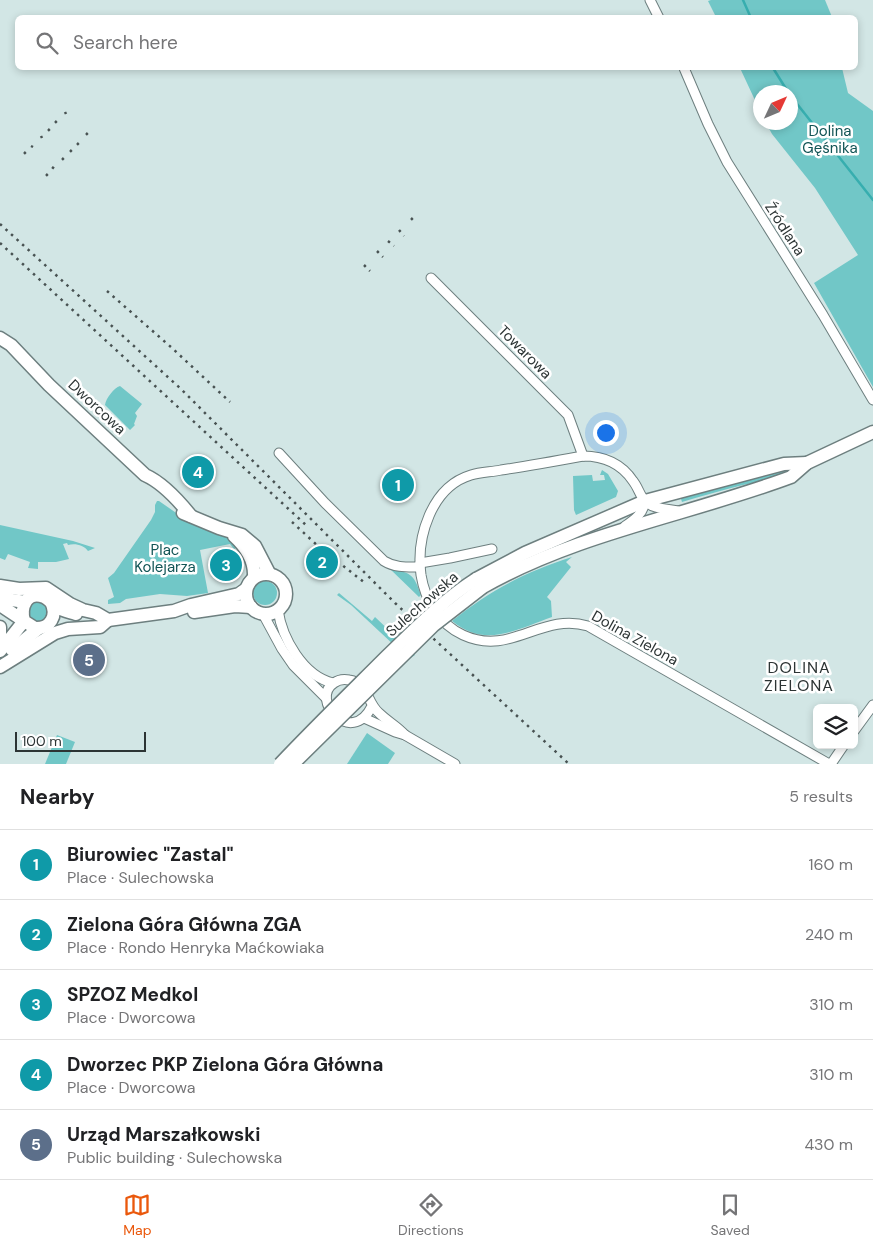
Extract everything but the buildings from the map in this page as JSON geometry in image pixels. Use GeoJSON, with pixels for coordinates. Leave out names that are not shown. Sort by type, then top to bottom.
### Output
{"type":"FeatureCollection","features":[{"type":"Feature","properties":{"kind":"street"},"geometry":{"type":"LineString","coordinates":[[650,0],[658,15]]}},
{"type":"Feature","properties":{"kind":"street","name":"Źródlana"},"geometry":{"type":"LineString","coordinates":[[685,70],[727,162],[828,322],[873,400]]}},
{"type":"Feature","properties":{"kind":"street","name":"Towarowa"},"geometry":{"type":"LineString","coordinates":[[431,278],[568,416],[583,456]]}},
{"type":"Feature","properties":{"kind":"street","name":"Dworcowa"},"geometry":{"type":"LineString","coordinates":[[2,339],[23,356],[27,362],[145,475],[149,484],[179,512],[202,522],[242,535],[252,542],[258,550],[270,574]]}},
{"type":"Feature","properties":{"kind":"street","name":"Sulechowska"},"geometry":{"type":"LineString","coordinates":[[280,764],[324,718],[447,600],[480,583],[532,561],[791,477],[807,463],[873,432]]}},
{"type":"Feature","properties":{"kind":"street"},"geometry":{"type":"LineString","coordinates":[[279,453],[325,503],[384,560],[399,566],[420,565],[492,549]]}},
{"type":"Feature","properties":{"kind":"street"},"geometry":{"type":"LineString","coordinates":[[420,565],[420,549],[428,518],[436,502],[449,488],[471,475],[583,456],[599,456],[618,465],[634,481],[645,501],[662,508],[683,512]]}},
{"type":"Feature","properties":{"kind":"street","name":"Sulechowska"},"geometry":{"type":"LineString","coordinates":[[293,764],[434,625],[480,583],[525,553],[645,501],[784,464],[807,463]]}},
{"type":"Feature","properties":{"kind":"street","name":"Sulechowska"},"geometry":{"type":"LineString","coordinates":[[612,534],[640,514],[645,501]]}},
{"type":"Feature","properties":{"kind":"street","name":"Dworcowa"},"geometry":{"type":"LineString","coordinates":[[230,532],[242,543],[248,553],[253,564],[254,577]]}},
{"type":"Feature","properties":{"kind":"street","name":"Dolina Zielona"},"geometry":{"type":"LineString","coordinates":[[420,565],[424,588],[433,608],[445,622],[463,635],[494,642],[508,640],[556,623],[576,623],[588,626],[815,761],[830,764]]}},
{"type":"Feature","properties":{"kind":"street"},"geometry":{"type":"LineString","coordinates":[[174,611],[191,605],[239,594],[246,589],[254,577],[264,573],[278,578],[286,589],[285,600],[278,610],[263,614]]}},
{"type":"Feature","properties":{"kind":"street"},"geometry":{"type":"LineString","coordinates":[[0,586],[19,589],[46,588],[77,608],[96,613],[105,620]]}},
{"type":"Feature","properties":{"kind":"street"},"geometry":{"type":"LineString","coordinates":[[246,589],[246,598],[251,607]]}},
{"type":"Feature","properties":{"kind":"street"},"geometry":{"type":"LineString","coordinates":[[0,594],[12,600],[25,602]]}},
{"type":"Feature","properties":{"kind":"street"},"geometry":{"type":"LineString","coordinates":[[0,651],[24,621],[22,610],[25,602],[38,596],[43,596],[58,608],[69,612],[105,620]]}},
{"type":"Feature","properties":{"kind":"street"},"geometry":{"type":"LineString","coordinates":[[0,660],[54,616],[51,602]]}},
{"type":"Feature","properties":{"kind":"street"},"geometry":{"type":"LineString","coordinates":[[0,605],[31,627],[69,621],[105,620],[174,611],[194,612],[235,606],[251,607],[263,614],[288,659],[325,697],[329,708],[340,720],[348,723],[355,722],[364,718],[372,706]]}},
{"type":"Feature","properties":{"kind":"street"},"geometry":{"type":"LineString","coordinates":[[278,610],[284,631],[297,654],[314,674],[333,683]]}},
{"type":"Feature","properties":{"kind":"street"},"geometry":{"type":"LineString","coordinates":[[0,667],[55,633],[68,629],[100,627],[105,620]]}},
{"type":"Feature","properties":{"kind":"street"},"geometry":{"type":"LineString","coordinates":[[0,627],[0,637]]}},
{"type":"Feature","properties":{"kind":"street"},"geometry":{"type":"LineString","coordinates":[[325,697],[327,690],[333,683],[343,680],[357,682],[366,690],[372,706],[398,726],[406,735]]}},
{"type":"Feature","properties":{"kind":"street"},"geometry":{"type":"LineString","coordinates":[[858,726],[873,705]]}},
{"type":"Feature","properties":{"kind":"street"},"geometry":{"type":"LineString","coordinates":[[364,718],[406,735],[455,764]]}},
{"type":"Feature","properties":{"kind":"street"},"geometry":{"type":"LineString","coordinates":[[830,764],[841,749]]}},
{"type":"Feature","properties":{"kind":"green space"},"geometry":{"type":"Polygon","coordinates":[[[825,0],[831,15],[715,15],[708,1],[825,0]]]}},
{"type":"Feature","properties":{"kind":"green space","name":"Dolina Gęśnika"},"geometry":{"type":"Polygon","coordinates":[[[741,70],[842,70],[848,93],[873,111],[873,387],[814,283],[858,255],[815,188],[770,130],[798,130],[798,85],[753,85],[753,96],[741,70]]]}},
{"type":"Feature","properties":{"kind":"green space"},"geometry":{"type":"Polygon","coordinates":[[[120,386],[142,404],[135,413],[137,416],[135,425],[130,430],[105,405],[107,399],[120,386]]]}},
{"type":"Feature","properties":{"kind":"green space"},"geometry":{"type":"Polygon","coordinates":[[[797,466],[792,471],[779,477],[682,502],[680,496],[797,466]]]}},
{"type":"Feature","properties":{"kind":"green space"},"geometry":{"type":"Polygon","coordinates":[[[602,470],[608,474],[618,491],[616,497],[576,515],[574,510],[573,476],[592,475],[593,481],[605,480],[604,475],[600,475],[602,470]]]}},
{"type":"Feature","properties":{"kind":"green space","name":"Plac Kolejarza"},"geometry":{"type":"Polygon","coordinates":[[[157,501],[182,517],[230,538],[240,546],[234,549],[230,544],[200,550],[208,593],[187,596],[160,594],[126,599],[120,603],[108,604],[108,600],[114,597],[108,578],[114,573],[151,520],[157,501]]]}},
{"type":"Feature","properties":{"kind":"green space"},"geometry":{"type":"Polygon","coordinates":[[[0,525],[73,541],[95,548],[88,551],[79,545],[63,544],[69,559],[56,562],[38,562],[38,569],[28,568],[30,562],[8,554],[5,560],[0,558],[0,525]]]}},
{"type":"Feature","properties":{"kind":"green space"},"geometry":{"type":"Polygon","coordinates":[[[572,557],[566,562],[571,567],[547,597],[551,601],[552,617],[514,631],[489,635],[477,634],[452,621],[494,591],[524,575],[572,557]]]}},
{"type":"Feature","properties":{"kind":"green space"},"geometry":{"type":"Polygon","coordinates":[[[389,568],[410,575],[416,582],[421,595],[419,597],[389,568]]]}},
{"type":"Feature","properties":{"kind":"green space"},"geometry":{"type":"Polygon","coordinates":[[[265,581],[274,584],[277,593],[274,602],[265,605],[256,602],[253,593],[256,584],[265,581]]]}},
{"type":"Feature","properties":{"kind":"green space"},"geometry":{"type":"Polygon","coordinates":[[[339,593],[372,621],[375,617],[415,655],[409,659],[351,605],[337,595],[339,593]]]}},
{"type":"Feature","properties":{"kind":"green space"},"geometry":{"type":"Polygon","coordinates":[[[38,602],[45,605],[48,612],[45,619],[38,622],[31,619],[28,612],[31,605],[38,602]]]}},
{"type":"Feature","properties":{"kind":"green space"},"geometry":{"type":"Polygon","coordinates":[[[367,733],[395,753],[388,764],[347,764],[367,733]]]}},
{"type":"Feature","properties":{"kind":"green space"},"geometry":{"type":"Polygon","coordinates":[[[57,735],[75,742],[66,764],[45,764],[57,735]]]}},
{"type":"Feature","properties":{"kind":"waterway"},"geometry":{"type":"LineString","coordinates":[[743,0],[750,15]]}},
{"type":"Feature","properties":{"kind":"waterway"},"geometry":{"type":"LineString","coordinates":[[774,70],[784,85]]}},
{"type":"Feature","properties":{"kind":"waterway"},"geometry":{"type":"LineString","coordinates":[[798,105],[873,200]]}},
{"type":"Feature","properties":{"kind":"railway"},"geometry":{"type":"LineString","coordinates":[[86,133],[89,136]]}},
{"type":"Feature","properties":{"kind":"railway"},"geometry":{"type":"LineString","coordinates":[[77,143],[80,146]]}},
{"type":"Feature","properties":{"kind":"railway"},"geometry":{"type":"LineString","coordinates":[[70,150],[73,153]]}},
{"type":"Feature","properties":{"kind":"railway"},"geometry":{"type":"LineString","coordinates":[[62,158],[65,161]]}},
{"type":"Feature","properties":{"kind":"railway"},"geometry":{"type":"LineString","coordinates":[[52,167],[56,170]]}},
{"type":"Feature","properties":{"kind":"railway"},"geometry":{"type":"LineString","coordinates":[[46,174],[49,177]]}},
{"type":"Feature","properties":{"kind":"railway"},"geometry":{"type":"LineString","coordinates":[[411,218],[416,223]]}},
{"type":"Feature","properties":{"kind":"railway"},"geometry":{"type":"LineString","coordinates":[[0,224],[181,389],[395,603],[569,764]]}},
{"type":"Feature","properties":{"kind":"railway"},"geometry":{"type":"LineString","coordinates":[[399,230],[404,236]]}},
{"type":"Feature","properties":{"kind":"railway"},"geometry":{"type":"LineString","coordinates":[[388,241],[394,246]]}},
{"type":"Feature","properties":{"kind":"railway"},"geometry":{"type":"LineString","coordinates":[[0,243],[307,526]]}},
{"type":"Feature","properties":{"kind":"railway"},"geometry":{"type":"LineString","coordinates":[[377,251],[383,257]]}},
{"type":"Feature","properties":{"kind":"railway"},"geometry":{"type":"LineString","coordinates":[[364,265],[370,271]]}},
{"type":"Feature","properties":{"kind":"railway"},"geometry":{"type":"LineString","coordinates":[[107,291],[230,402]]}},
{"type":"Feature","properties":{"kind":"railway"},"geometry":{"type":"LineString","coordinates":[[292,522],[318,546],[365,583]]}},
{"type":"Feature","properties":{"kind":"place","name":"Dworzec PKP Zielona Góra Główna"},"geometry":{"type":"Point","coordinates":[198,472]}},
{"type":"Feature","properties":{"kind":"place","name":"Biurowiec \"Zastal\""},"geometry":{"type":"Point","coordinates":[398,485]}},
{"type":"Feature","properties":{"kind":"place","name":"Zielona Góra Główna ZGA"},"geometry":{"type":"Point","coordinates":[322,562]}},
{"type":"Feature","properties":{"kind":"place","name":"SPZOZ Medkol"},"geometry":{"type":"Point","coordinates":[226,565]}},
{"type":"Feature","properties":{"kind":"place","name":"Urząd Marszałkowski"},"geometry":{"type":"Point","coordinates":[89,660]}},
{"type":"Feature","properties":{"kind":"district","name":"DOLINA ZIELONA"},"geometry":{"type":"Point","coordinates":[799,676]}}]}
